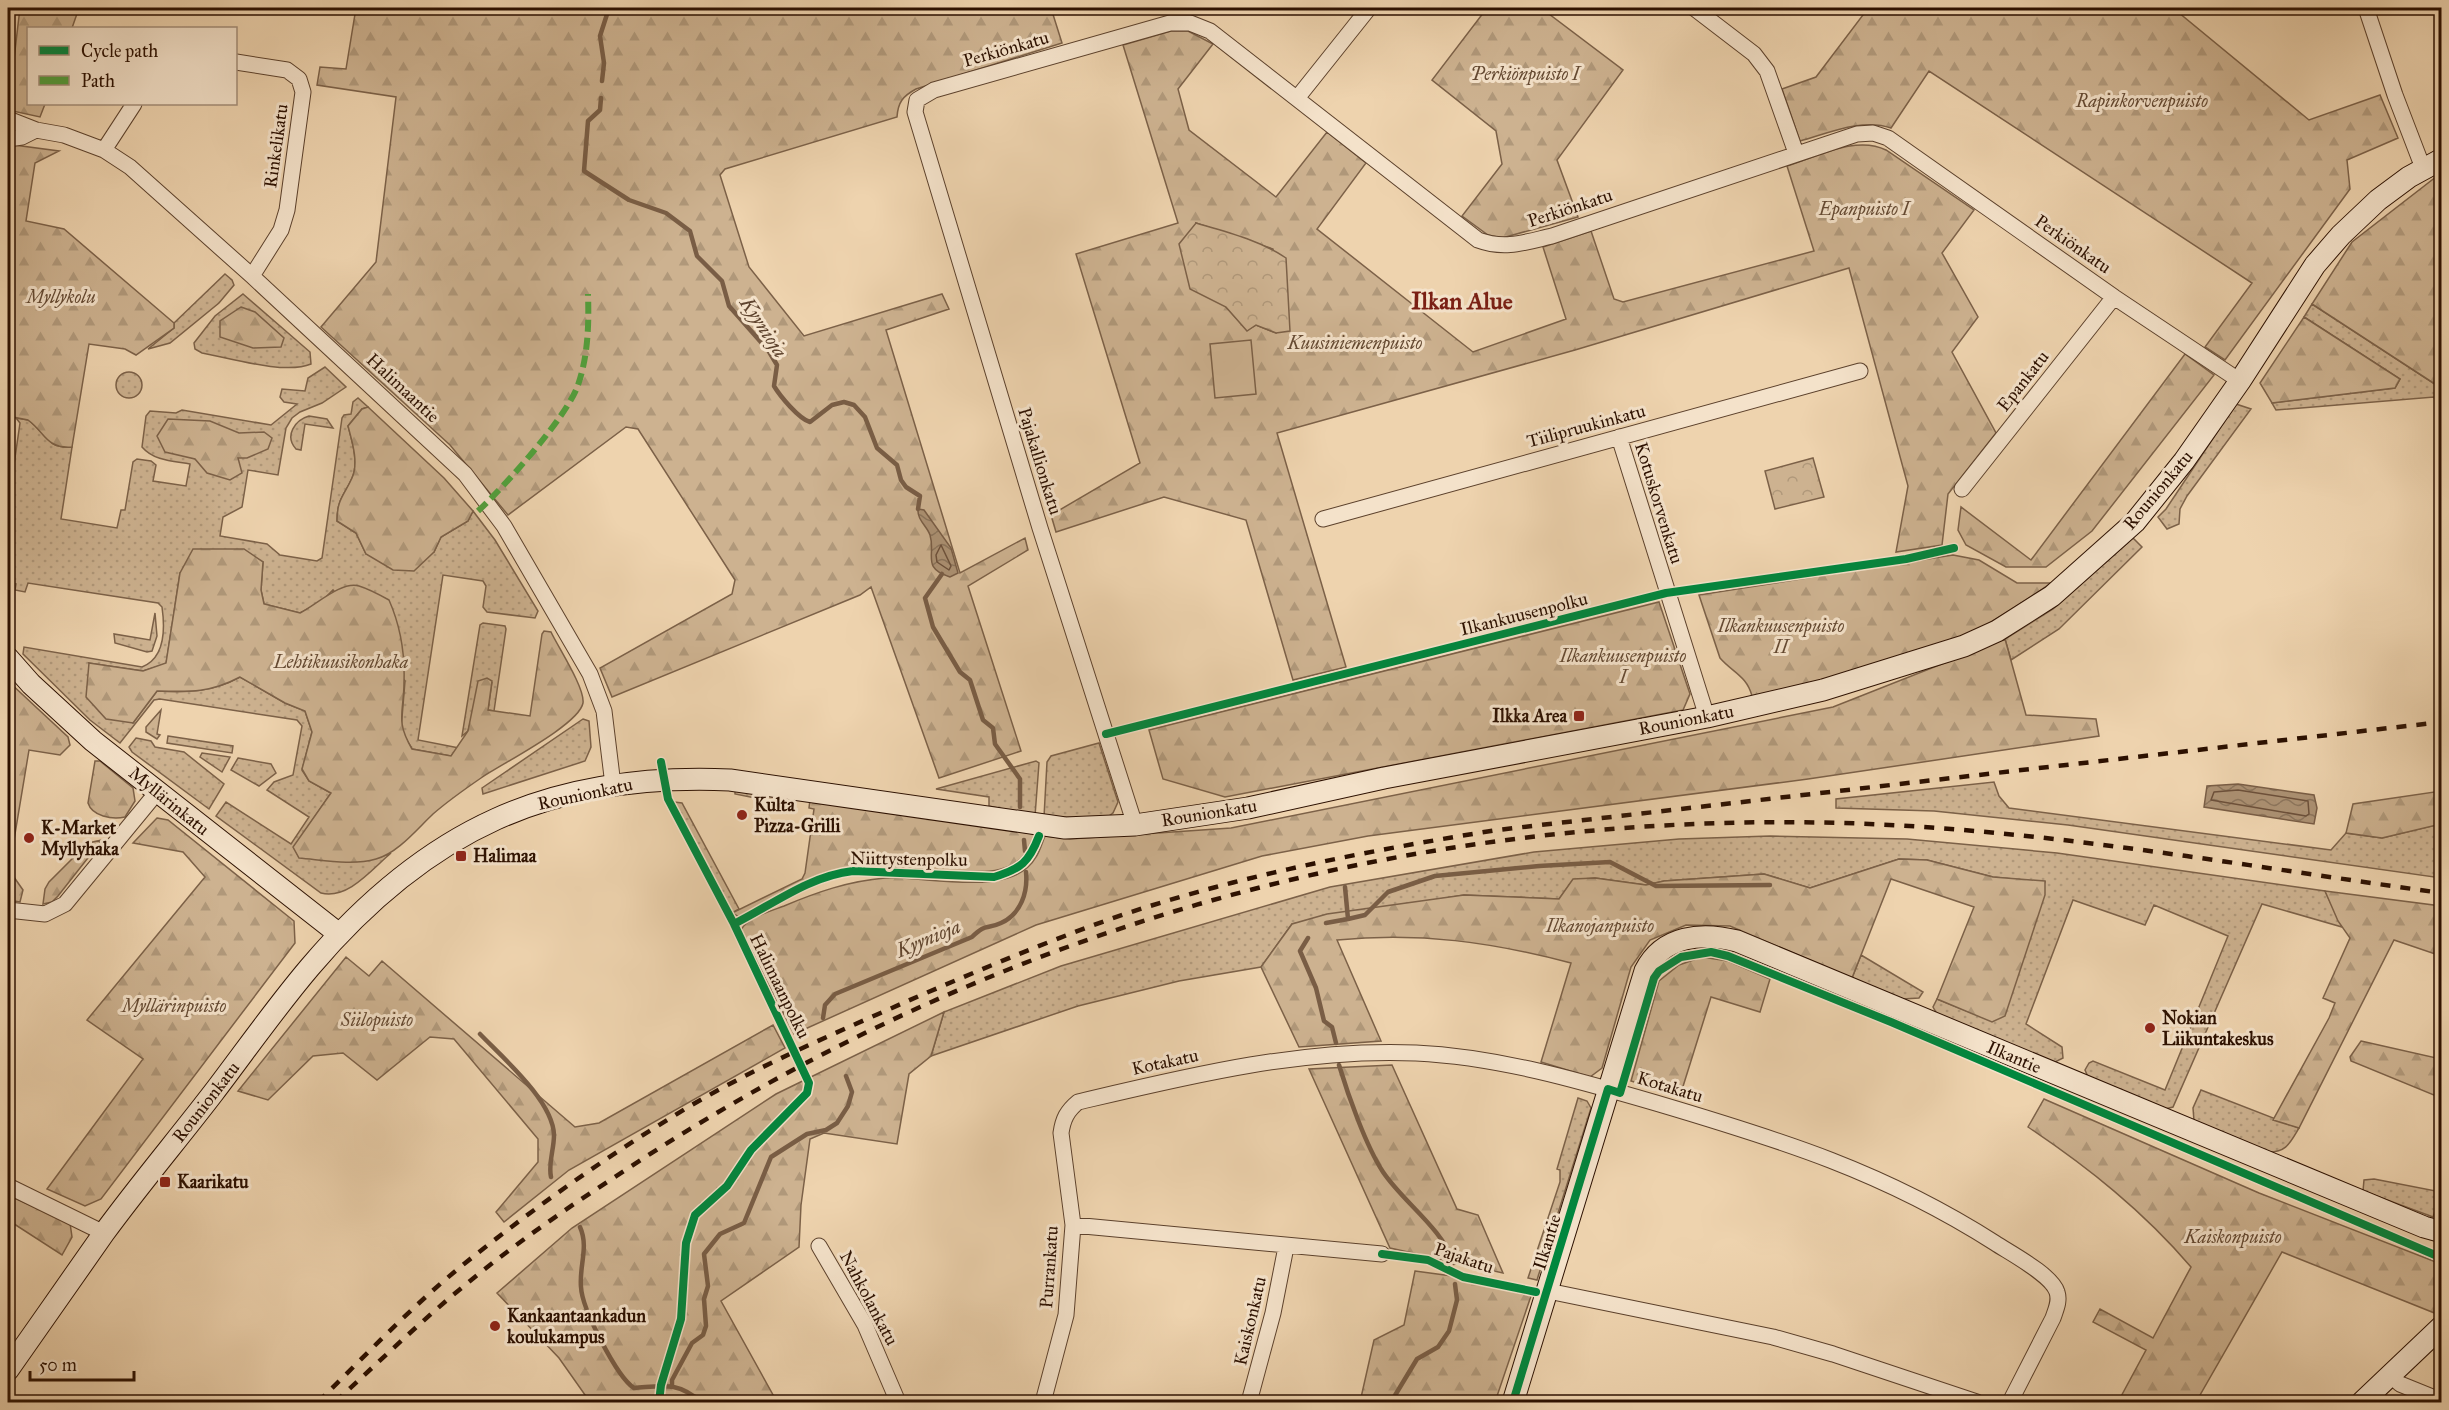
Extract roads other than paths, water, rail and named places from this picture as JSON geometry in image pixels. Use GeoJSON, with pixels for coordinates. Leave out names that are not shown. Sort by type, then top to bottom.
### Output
{"type":"FeatureCollection","features":[{"type":"Feature","properties":{"kind":"main road","name":"Rounionkatu"},"geometry":{"type":"LineString","coordinates":[[8,1370],[104,1233],[309,967],[378,896],[430,854],[493,818],[612,785],[695,779],[730,780],[1065,828],[1135,825],[1248,808],[1384,778],[1707,717],[1823,690],[1925,659],[1997,631],[2052,596],[2135,522],[2184,461],[2240,381],[2315,265],[2341,235],[2395,187],[2432,164]]}},
{"type":"Feature","properties":{"kind":"main road","name":"Myllärinkatu"},"geometry":{"type":"LineString","coordinates":[[8,658],[65,717],[339,934]]}},
{"type":"Feature","properties":{"kind":"main road","name":"Ilkantie"},"geometry":{"type":"LineString","coordinates":[[1513,1402],[1608,1089],[1650,960],[1682,939],[1696,935],[1720,936],[1737,941],[2295,1175],[2424,1227],[2442,1232]]}},
{"type":"Feature","properties":{"kind":"main road"},"geometry":{"type":"LineString","coordinates":[[2362,1402],[2442,1326]]}},
{"type":"Feature","properties":{"kind":"street"},"geometry":{"type":"LineString","coordinates":[[1298,97],[1369,8]]}},
{"type":"Feature","properties":{"kind":"street"},"geometry":{"type":"LineString","coordinates":[[1694,8],[1754,54],[1767,71],[1796,153]]}},
{"type":"Feature","properties":{"kind":"street"},"geometry":{"type":"LineString","coordinates":[[2366,8],[2395,95],[2432,164]]}},
{"type":"Feature","properties":{"kind":"street","name":"Perkiönkatu"},"geometry":{"type":"LineString","coordinates":[[915,106],[923,95],[934,90],[1170,23],[1190,23],[1210,31],[1298,97],[1478,240],[1495,246],[1512,246],[1552,236],[1796,153],[1857,134],[1873,133],[1888,138],[2114,297],[2240,381]]}},
{"type":"Feature","properties":{"kind":"street","name":"Rinkelikatu"},"geometry":{"type":"LineString","coordinates":[[237,62],[287,70],[299,79],[303,92],[287,210],[281,230],[252,276]]}},
{"type":"Feature","properties":{"kind":"street"},"geometry":{"type":"LineString","coordinates":[[104,150],[133,105]]}},
{"type":"Feature","properties":{"kind":"street","name":"Pajakallionkatu"},"geometry":{"type":"LineString","coordinates":[[915,106],[1037,517],[1135,825]]}},
{"type":"Feature","properties":{"kind":"street","name":"Halimaantie"},"geometry":{"type":"LineString","coordinates":[[8,119],[36,130],[64,135],[104,150],[129,167],[436,445],[488,502],[559,620],[598,691],[604,711],[612,785]]}},
{"type":"Feature","properties":{"kind":"street","name":"Halimaantie"},"geometry":{"type":"LineString","coordinates":[[8,139],[22,137],[36,130]]}},
{"type":"Feature","properties":{"kind":"street","name":"Epankatu"},"geometry":{"type":"LineString","coordinates":[[1962,489],[2114,297]]}},
{"type":"Feature","properties":{"kind":"street","name":"Tiilipruukinkatu"},"geometry":{"type":"LineString","coordinates":[[1323,519],[1860,371]]}},
{"type":"Feature","properties":{"kind":"street","name":"Kotuskorvenkatu"},"geometry":{"type":"LineString","coordinates":[[1619,437],[1707,717]]}},
{"type":"Feature","properties":{"kind":"street"},"geometry":{"type":"LineString","coordinates":[[8,910],[45,915],[66,904],[158,791]]}},
{"type":"Feature","properties":{"kind":"street","name":"Kotakatu"},"geometry":{"type":"LineString","coordinates":[[1078,1102],[1174,1079],[1266,1062],[1368,1053],[1462,1056],[1515,1065],[1608,1089],[1780,1140],[1874,1177],[1970,1228],[2052,1282],[2058,1293],[2058,1305],[2010,1402]]}},
{"type":"Feature","properties":{"kind":"street","name":"Purrankatu"},"geometry":{"type":"LineString","coordinates":[[1043,1402],[1066,1315],[1073,1225],[1061,1133],[1063,1120],[1078,1102]]}},
{"type":"Feature","properties":{"kind":"street"},"geometry":{"type":"LineString","coordinates":[[8,1186],[104,1233]]}},
{"type":"Feature","properties":{"kind":"street"},"geometry":{"type":"LineString","coordinates":[[1073,1225],[1286,1247],[1382,1254]]}},
{"type":"Feature","properties":{"kind":"street","name":"Nahkolankatu"},"geometry":{"type":"LineString","coordinates":[[819,1246],[865,1325],[897,1402]]}},
{"type":"Feature","properties":{"kind":"street","name":"Kaiskonkatu"},"geometry":{"type":"LineString","coordinates":[[1249,1402],[1273,1313],[1286,1247]]}},
{"type":"Feature","properties":{"kind":"street"},"geometry":{"type":"LineString","coordinates":[[1548,1291],[1773,1337],[1837,1355],[1977,1402]]}},
{"type":"Feature","properties":{"kind":"street"},"geometry":{"type":"LineString","coordinates":[[2391,1376],[2400,1384],[2442,1401]]}},
{"type":"Feature","properties":{"kind":"water"},"geometry":{"type":"Polygon","coordinates":[[[918,509],[924,510],[951,548],[958,573],[950,577],[935,569],[931,560],[930,535],[919,516],[918,509]]]}},
{"type":"Feature","properties":{"kind":"water"},"geometry":{"type":"Polygon","coordinates":[[[2238,784],[2314,795],[2317,808],[2314,824],[2204,807],[2207,786],[2238,784]]]}},
{"type":"Feature","properties":{"kind":"waterway","name":"Kyynioja"},"geometry":{"type":"LineString","coordinates":[[602,81],[604,63],[600,36],[609,8]]}},
{"type":"Feature","properties":{"kind":"waterway","name":"Kyynioja"},"geometry":{"type":"LineString","coordinates":[[601,98],[600,110],[588,121],[584,171],[629,200],[666,213],[690,231],[697,256],[722,281],[729,306],[768,350],[777,365],[774,386],[785,401],[795,412],[810,422],[832,405],[844,402],[854,405],[865,417],[877,448],[897,465],[901,480],[906,487],[920,496],[918,509]]}},
{"type":"Feature","properties":{"kind":"waterway","name":"Kyynioja"},"geometry":{"type":"LineString","coordinates":[[942,574],[925,598],[933,627],[960,672],[970,680],[983,720],[993,728],[995,744],[1020,779],[1020,807]]}},
{"type":"Feature","properties":{"kind":"waterway","name":"Kyynioja"},"geometry":{"type":"LineString","coordinates":[[1024,840],[1025,851]]}},
{"type":"Feature","properties":{"kind":"waterway"},"geometry":{"type":"LineString","coordinates":[[1348,919],[1365,915],[1388,892],[1435,876],[1539,866],[1610,862],[1656,886],[1770,885]]}},
{"type":"Feature","properties":{"kind":"waterway","name":"Kyynioja"},"geometry":{"type":"LineString","coordinates":[[823,1018],[825,1005],[835,994],[972,937],[983,928],[1008,919],[1022,902],[1026,887],[1026,872]]}},
{"type":"Feature","properties":{"kind":"waterway"},"geometry":{"type":"LineString","coordinates":[[1326,923],[1348,919],[1345,887]]}},
{"type":"Feature","properties":{"kind":"waterway"},"geometry":{"type":"LineString","coordinates":[[1308,938],[1300,951],[1316,988],[1324,1021],[1332,1027],[1336,1043]]}},
{"type":"Feature","properties":{"kind":"waterway"},"geometry":{"type":"LineString","coordinates":[[480,1034],[525,1081],[545,1108],[554,1135],[551,1177]]}},
{"type":"Feature","properties":{"kind":"waterway"},"geometry":{"type":"LineString","coordinates":[[1339,1065],[1358,1120],[1383,1172],[1440,1238],[1454,1263]]}},
{"type":"Feature","properties":{"kind":"waterway","name":"Kyynioja"},"geometry":{"type":"LineString","coordinates":[[672,1386],[672,1380],[692,1343],[703,1335],[706,1326],[704,1299],[708,1286],[704,1254],[720,1234],[744,1223],[771,1157],[807,1134],[826,1130],[837,1123],[848,1106],[852,1092],[846,1076]]}},
{"type":"Feature","properties":{"kind":"waterway"},"geometry":{"type":"LineString","coordinates":[[580,1227],[584,1242],[581,1279],[583,1297],[601,1342],[619,1371],[634,1388],[669,1386],[684,1391],[701,1402]]}},
{"type":"Feature","properties":{"kind":"waterway"},"geometry":{"type":"LineString","coordinates":[[1391,1402],[1417,1359],[1438,1347],[1449,1331],[1457,1300],[1455,1284]]}},
{"type":"Feature","properties":{"kind":"railway"},"geometry":{"type":"LineString","coordinates":[[318,1402],[407,1314],[464,1264],[566,1187],[672,1117],[731,1083],[825,1038],[996,964],[1125,914],[1217,887],[1310,864],[1497,830],[2442,722]]}},
{"type":"Feature","properties":{"kind":"railway"},"geometry":{"type":"LineString","coordinates":[[335,1402],[418,1325],[527,1237],[627,1169],[766,1085],[909,1012],[1057,951],[1208,902],[1363,864],[1520,838],[1681,825],[1843,823],[1918,827],[2068,841],[2442,893]]}},
{"type":"Feature","properties":{"kind":"place","name":"Ilkka Area"},"geometry":{"type":"Point","coordinates":[1579,716]}},
{"type":"Feature","properties":{"kind":"place","name":"Kulta Pizza-Grilli"},"geometry":{"type":"Point","coordinates":[742,815]}},
{"type":"Feature","properties":{"kind":"place","name":"K-Market Myllyhaka"},"geometry":{"type":"Point","coordinates":[29,838]}},
{"type":"Feature","properties":{"kind":"place","name":"Halimaa"},"geometry":{"type":"Point","coordinates":[461,856]}},
{"type":"Feature","properties":{"kind":"place","name":"Nokian Liikuntakeskus"},"geometry":{"type":"Point","coordinates":[2150,1028]}},
{"type":"Feature","properties":{"kind":"place","name":"Kaarikatu"},"geometry":{"type":"Point","coordinates":[165,1182]}},
{"type":"Feature","properties":{"kind":"place","name":"Kankaantaankadun koulukampus"},"geometry":{"type":"Point","coordinates":[495,1326]}},
{"type":"Feature","properties":{"kind":"district","name":"Ilkan Alue"},"geometry":{"type":"Point","coordinates":[1462,301]}},
{"type":"Feature","properties":{"kind":"park label","name":"Perkiönpuisto I"},"geometry":{"type":"Point","coordinates":[1525,74]}},
{"type":"Feature","properties":{"kind":"park label","name":"Rapinkorvenpuisto"},"geometry":{"type":"Point","coordinates":[2142,101]}},
{"type":"Feature","properties":{"kind":"park label","name":"Epanpuisto I"},"geometry":{"type":"Point","coordinates":[1864,209]}},
{"type":"Feature","properties":{"kind":"park label","name":"Myllykolu"},"geometry":{"type":"Point","coordinates":[61,297]}},
{"type":"Feature","properties":{"kind":"park label","name":"Kuusiniemenpuisto"},"geometry":{"type":"Point","coordinates":[1355,343]}},
{"type":"Feature","properties":{"kind":"park label","name":"Ilkankuusenpuisto II"},"geometry":{"type":"Point","coordinates":[1781,636]}},
{"type":"Feature","properties":{"kind":"park label","name":"Lehtikuusikonhaka"},"geometry":{"type":"Point","coordinates":[341,662]}},
{"type":"Feature","properties":{"kind":"park label","name":"Ilkankuusenpuisto I"},"geometry":{"type":"Point","coordinates":[1623,666]}},
{"type":"Feature","properties":{"kind":"park label","name":"Ilkanojanpuisto"},"geometry":{"type":"Point","coordinates":[1600,926]}},
{"type":"Feature","properties":{"kind":"park label","name":"Myllärinpuisto"},"geometry":{"type":"Point","coordinates":[174,1006]}},
{"type":"Feature","properties":{"kind":"park label","name":"Siilopuisto"},"geometry":{"type":"Point","coordinates":[377,1020]}},
{"type":"Feature","properties":{"kind":"park label","name":"Kaiskonpuisto"},"geometry":{"type":"Point","coordinates":[2233,1237]}}]}
